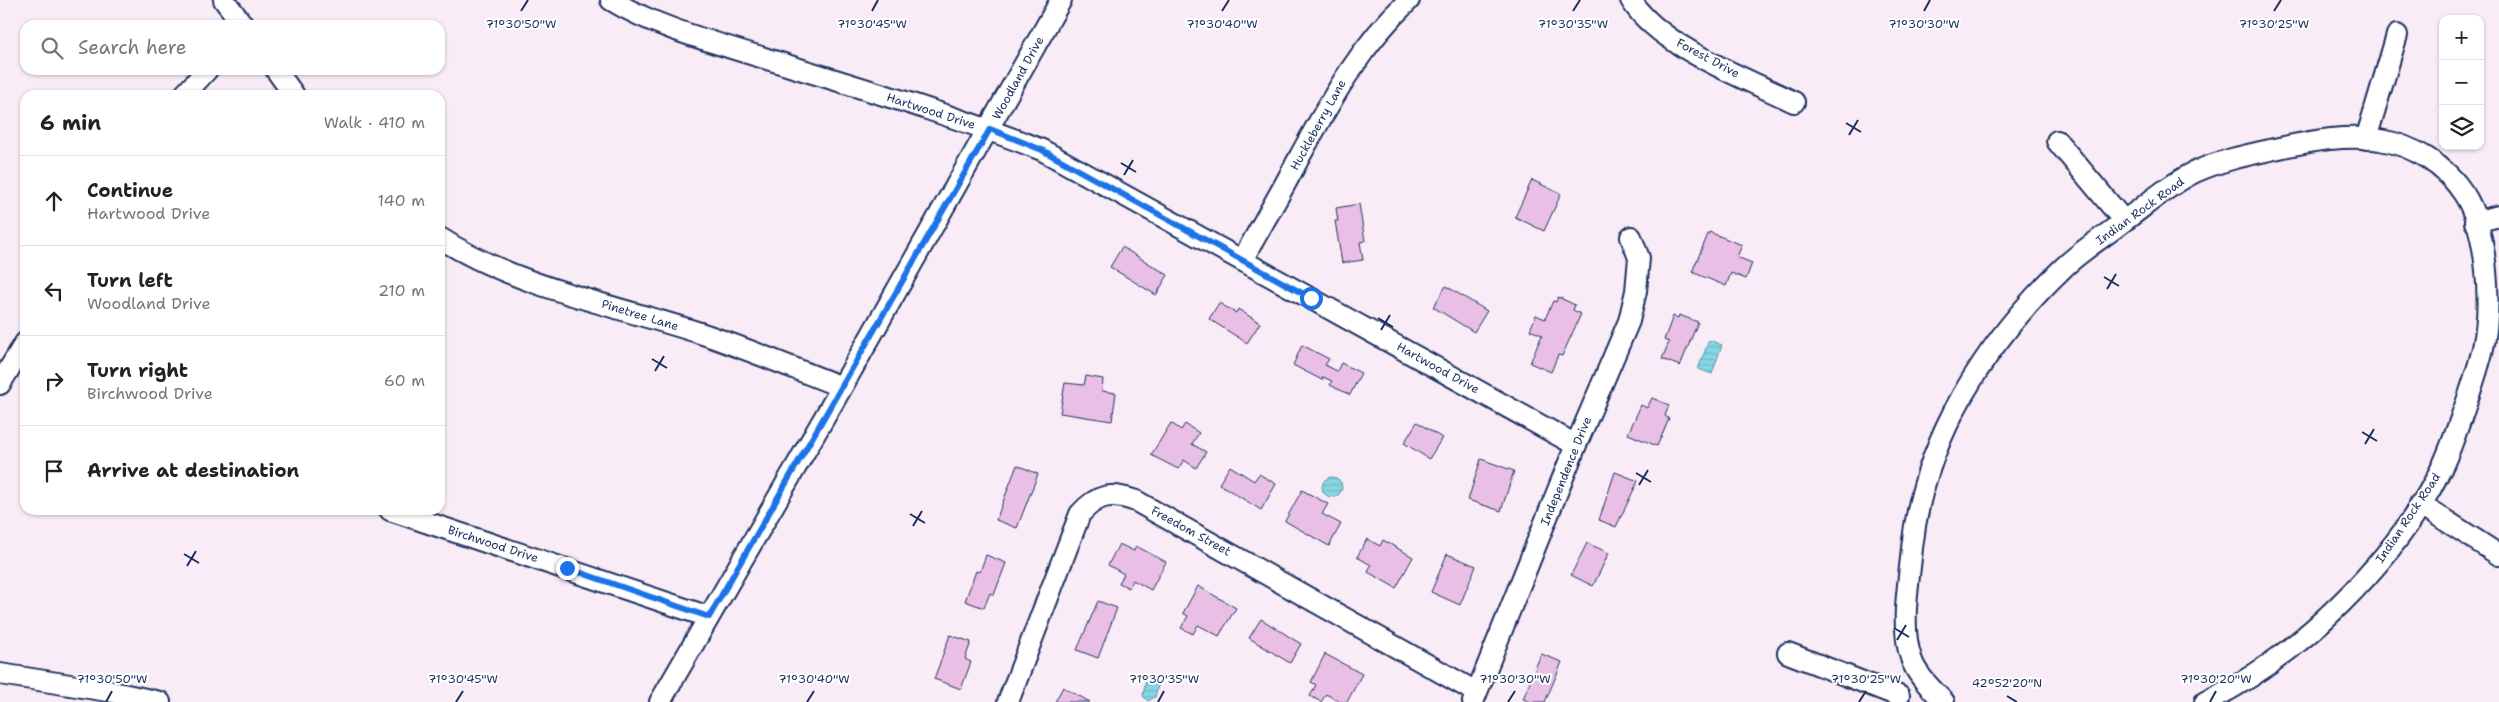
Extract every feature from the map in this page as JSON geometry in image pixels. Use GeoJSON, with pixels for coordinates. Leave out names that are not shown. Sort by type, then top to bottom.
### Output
{"type":"FeatureCollection","features":[{"type":"Feature","properties":{"kind":"street"},"geometry":{"type":"LineString","coordinates":[[224,0],[239,20]]}},
{"type":"Feature","properties":{"kind":"street","name":"Hartwood Drive"},"geometry":{"type":"LineString","coordinates":[[611,0],[651,19],[694,35],[990,129],[1042,150],[1576,445]]}},
{"type":"Feature","properties":{"kind":"street","name":"Woodland Drive"},"geometry":{"type":"LineString","coordinates":[[660,702],[990,129],[1062,0]]}},
{"type":"Feature","properties":{"kind":"street","name":"Huckleberry Lane"},"geometry":{"type":"LineString","coordinates":[[1242,260],[1333,95],[1360,53],[1384,24],[1409,0]]}},
{"type":"Feature","properties":{"kind":"street","name":"Forest Drive"},"geometry":{"type":"LineString","coordinates":[[1632,0],[1654,25],[1678,43],[1794,102]]}},
{"type":"Feature","properties":{"kind":"street"},"geometry":{"type":"LineString","coordinates":[[2366,139],[2397,35]]}},
{"type":"Feature","properties":{"kind":"street"},"geometry":{"type":"LineString","coordinates":[[189,90],[202,75]]}},
{"type":"Feature","properties":{"kind":"street"},"geometry":{"type":"LineString","coordinates":[[280,75],[290,90]]}},
{"type":"Feature","properties":{"kind":"street","name":"Indian Rock Road"},"geometry":{"type":"LineString","coordinates":[[1944,702],[1922,678],[1911,660],[1907,632],[1914,528],[1939,444],[1962,394],[1992,349],[2027,306],[2065,266],[2124,221],[2195,172],[2252,154],[2335,138],[2381,140],[2417,151],[2442,170],[2465,195],[2475,222],[2487,270],[2488,309],[2484,346],[2473,383],[2445,459],[2420,504],[2389,549],[2358,586],[2326,618],[2257,673],[2205,702]]}},
{"type":"Feature","properties":{"kind":"street"},"geometry":{"type":"LineString","coordinates":[[2058,141],[2124,221]]}},
{"type":"Feature","properties":{"kind":"street"},"geometry":{"type":"LineString","coordinates":[[2475,222],[2499,216]]}},
{"type":"Feature","properties":{"kind":"street","name":"Independence Drive"},"geometry":{"type":"LineString","coordinates":[[1475,697],[1576,445],[1629,321],[1636,290],[1638,258],[1631,237]]}},
{"type":"Feature","properties":{"kind":"street","name":"Pinetree Lane"},"geometry":{"type":"LineString","coordinates":[[445,241],[482,260],[521,276],[702,333],[842,387]]}},
{"type":"Feature","properties":{"kind":"street"},"geometry":{"type":"LineString","coordinates":[[0,384],[20,357]]}},
{"type":"Feature","properties":{"kind":"street","name":"Freedom Street"},"geometry":{"type":"LineString","coordinates":[[1008,702],[1080,514],[1090,503],[1104,496],[1120,495],[1136,500],[1475,697]]}},
{"type":"Feature","properties":{"kind":"street"},"geometry":{"type":"LineString","coordinates":[[2420,504],[2499,555]]}},
{"type":"Feature","properties":{"kind":"street","name":"Birchwood Drive"},"geometry":{"type":"LineString","coordinates":[[405,515],[709,617]]}},
{"type":"Feature","properties":{"kind":"street"},"geometry":{"type":"LineString","coordinates":[[1788,653],[1898,699]]}},
{"type":"Feature","properties":{"kind":"street","name":"Indian Rock Road"},"geometry":{"type":"LineString","coordinates":[[1898,699],[1911,660]]}},
{"type":"Feature","properties":{"kind":"street"},"geometry":{"type":"LineString","coordinates":[[0,674],[108,691],[160,702]]}},
{"type":"Feature","properties":{"kind":"water"},"geometry":{"type":"Polygon","coordinates":[[[1709,340],[1722,345],[1712,374],[1698,369],[1709,340]]]}},
{"type":"Feature","properties":{"kind":"water"},"geometry":{"type":"Polygon","coordinates":[[[1332,477],[1339,480],[1342,487],[1339,494],[1332,497],[1325,494],[1322,487],[1325,480],[1332,477]]]}},
{"type":"Feature","properties":{"kind":"water"},"geometry":{"type":"Polygon","coordinates":[[[1153,676],[1159,682],[1155,697],[1148,701],[1143,696],[1146,679],[1153,676]]]}},
{"type":"Feature","properties":{"kind":"building"},"geometry":{"type":"Polygon","coordinates":[[[1532,180],[1561,194],[1544,231],[1515,217],[1532,180]]]}},
{"type":"Feature","properties":{"kind":"building"},"geometry":{"type":"Polygon","coordinates":[[[1359,204],[1365,241],[1360,242],[1363,260],[1342,263],[1335,221],[1338,221],[1336,208],[1359,204]]]}},
{"type":"Feature","properties":{"kind":"building"},"geometry":{"type":"Polygon","coordinates":[[[1709,232],[1742,245],[1737,257],[1752,263],[1746,279],[1731,273],[1726,286],[1692,272],[1709,232]]]}},
{"type":"Feature","properties":{"kind":"building"},"geometry":{"type":"Polygon","coordinates":[[[1122,247],[1168,275],[1156,295],[1110,267],[1122,247]]]}},
{"type":"Feature","properties":{"kind":"building"},"geometry":{"type":"Polygon","coordinates":[[[1446,286],[1487,311],[1474,332],[1433,307],[1446,286]]]}},
{"type":"Feature","properties":{"kind":"building"},"geometry":{"type":"Polygon","coordinates":[[[1558,297],[1575,305],[1573,310],[1581,314],[1562,356],[1558,355],[1551,372],[1530,363],[1542,335],[1530,330],[1536,315],[1545,319],[1553,301],[1556,302],[1558,297]]]}},
{"type":"Feature","properties":{"kind":"building"},"geometry":{"type":"Polygon","coordinates":[[[1219,303],[1236,313],[1238,309],[1260,323],[1247,343],[1209,319],[1219,303]]]}},
{"type":"Feature","properties":{"kind":"building"},"geometry":{"type":"Polygon","coordinates":[[[1679,315],[1698,322],[1680,366],[1662,359],[1669,342],[1664,340],[1673,316],[1678,318],[1679,315]]]}},
{"type":"Feature","properties":{"kind":"building"},"geometry":{"type":"Polygon","coordinates":[[[1302,345],[1329,359],[1325,365],[1337,371],[1341,363],[1361,373],[1350,395],[1330,385],[1332,381],[1323,377],[1322,380],[1293,365],[1302,345]]]}},
{"type":"Feature","properties":{"kind":"building"},"geometry":{"type":"Polygon","coordinates":[[[1086,376],[1103,379],[1102,391],[1116,393],[1112,421],[1060,413],[1065,383],[1084,385],[1086,376]]]}},
{"type":"Feature","properties":{"kind":"building"},"geometry":{"type":"Polygon","coordinates":[[[1652,398],[1669,405],[1665,416],[1669,419],[1657,446],[1628,434],[1641,405],[1647,408],[1652,398]]]}},
{"type":"Feature","properties":{"kind":"building"},"geometry":{"type":"Polygon","coordinates":[[[1417,422],[1442,438],[1429,459],[1404,443],[1417,422]]]}},
{"type":"Feature","properties":{"kind":"building"},"geometry":{"type":"Polygon","coordinates":[[[1171,423],[1181,430],[1185,424],[1199,433],[1192,444],[1206,452],[1196,468],[1184,460],[1178,469],[1151,455],[1171,423]]]}},
{"type":"Feature","properties":{"kind":"building"},"geometry":{"type":"Polygon","coordinates":[[[1481,459],[1514,471],[1501,511],[1468,500],[1481,459]]]}},
{"type":"Feature","properties":{"kind":"building"},"geometry":{"type":"Polygon","coordinates":[[[1017,465],[1038,474],[1017,528],[996,520],[1017,465]]]}},
{"type":"Feature","properties":{"kind":"building"},"geometry":{"type":"Polygon","coordinates":[[[1230,466],[1254,481],[1259,474],[1276,484],[1261,510],[1219,484],[1230,466]]]}},
{"type":"Feature","properties":{"kind":"building"},"geometry":{"type":"Polygon","coordinates":[[[1615,472],[1638,481],[1616,527],[1599,520],[1615,472]]]}},
{"type":"Feature","properties":{"kind":"building"},"geometry":{"type":"Polygon","coordinates":[[[1302,490],[1328,504],[1322,514],[1341,524],[1329,546],[1285,521],[1302,490]]]}},
{"type":"Feature","properties":{"kind":"building"},"geometry":{"type":"Polygon","coordinates":[[[1367,539],[1380,546],[1383,540],[1413,557],[1396,588],[1368,572],[1371,565],[1357,557],[1367,539]]]}},
{"type":"Feature","properties":{"kind":"building"},"geometry":{"type":"Polygon","coordinates":[[[1587,543],[1609,553],[1593,586],[1571,575],[1587,543]]]}},
{"type":"Feature","properties":{"kind":"building"},"geometry":{"type":"Polygon","coordinates":[[[1119,544],[1134,551],[1136,546],[1166,562],[1151,590],[1133,580],[1129,588],[1119,583],[1124,574],[1108,565],[1119,544]]]}},
{"type":"Feature","properties":{"kind":"building"},"geometry":{"type":"Polygon","coordinates":[[[1447,554],[1476,566],[1460,605],[1431,592],[1447,554]]]}},
{"type":"Feature","properties":{"kind":"building"},"geometry":{"type":"Polygon","coordinates":[[[986,555],[1006,563],[994,595],[990,593],[984,608],[965,601],[976,571],[980,572],[986,555]]]}},
{"type":"Feature","properties":{"kind":"building"},"geometry":{"type":"Polygon","coordinates":[[[1198,586],[1236,608],[1219,636],[1198,625],[1193,634],[1181,628],[1188,616],[1183,613],[1198,586]]]}},
{"type":"Feature","properties":{"kind":"building"},"geometry":{"type":"Polygon","coordinates":[[[1098,601],[1117,608],[1098,658],[1077,650],[1098,601]]]}},
{"type":"Feature","properties":{"kind":"building"},"geometry":{"type":"Polygon","coordinates":[[[1261,619],[1301,644],[1290,663],[1249,638],[1261,619]]]}},
{"type":"Feature","properties":{"kind":"building"},"geometry":{"type":"Polygon","coordinates":[[[950,635],[971,642],[965,659],[971,662],[961,689],[934,679],[950,635]]]}},
{"type":"Feature","properties":{"kind":"building"},"geometry":{"type":"Polygon","coordinates":[[[1325,654],[1362,674],[1347,702],[1340,702],[1326,694],[1321,702],[1310,696],[1316,685],[1311,682],[1325,654]]]}},
{"type":"Feature","properties":{"kind":"building"},"geometry":{"type":"Polygon","coordinates":[[[1541,654],[1562,662],[1545,702],[1531,702],[1523,699],[1541,654]]]}},
{"type":"Feature","properties":{"kind":"building"},"geometry":{"type":"Polygon","coordinates":[[[1063,687],[1090,702],[1055,702],[1063,687]]]}},
{"type":"Feature","properties":{"kind":"route"},"geometry":{"type":"LineString","coordinates":[[567,568],[709,617],[990,129],[1042,150],[1311,298]]}}]}
